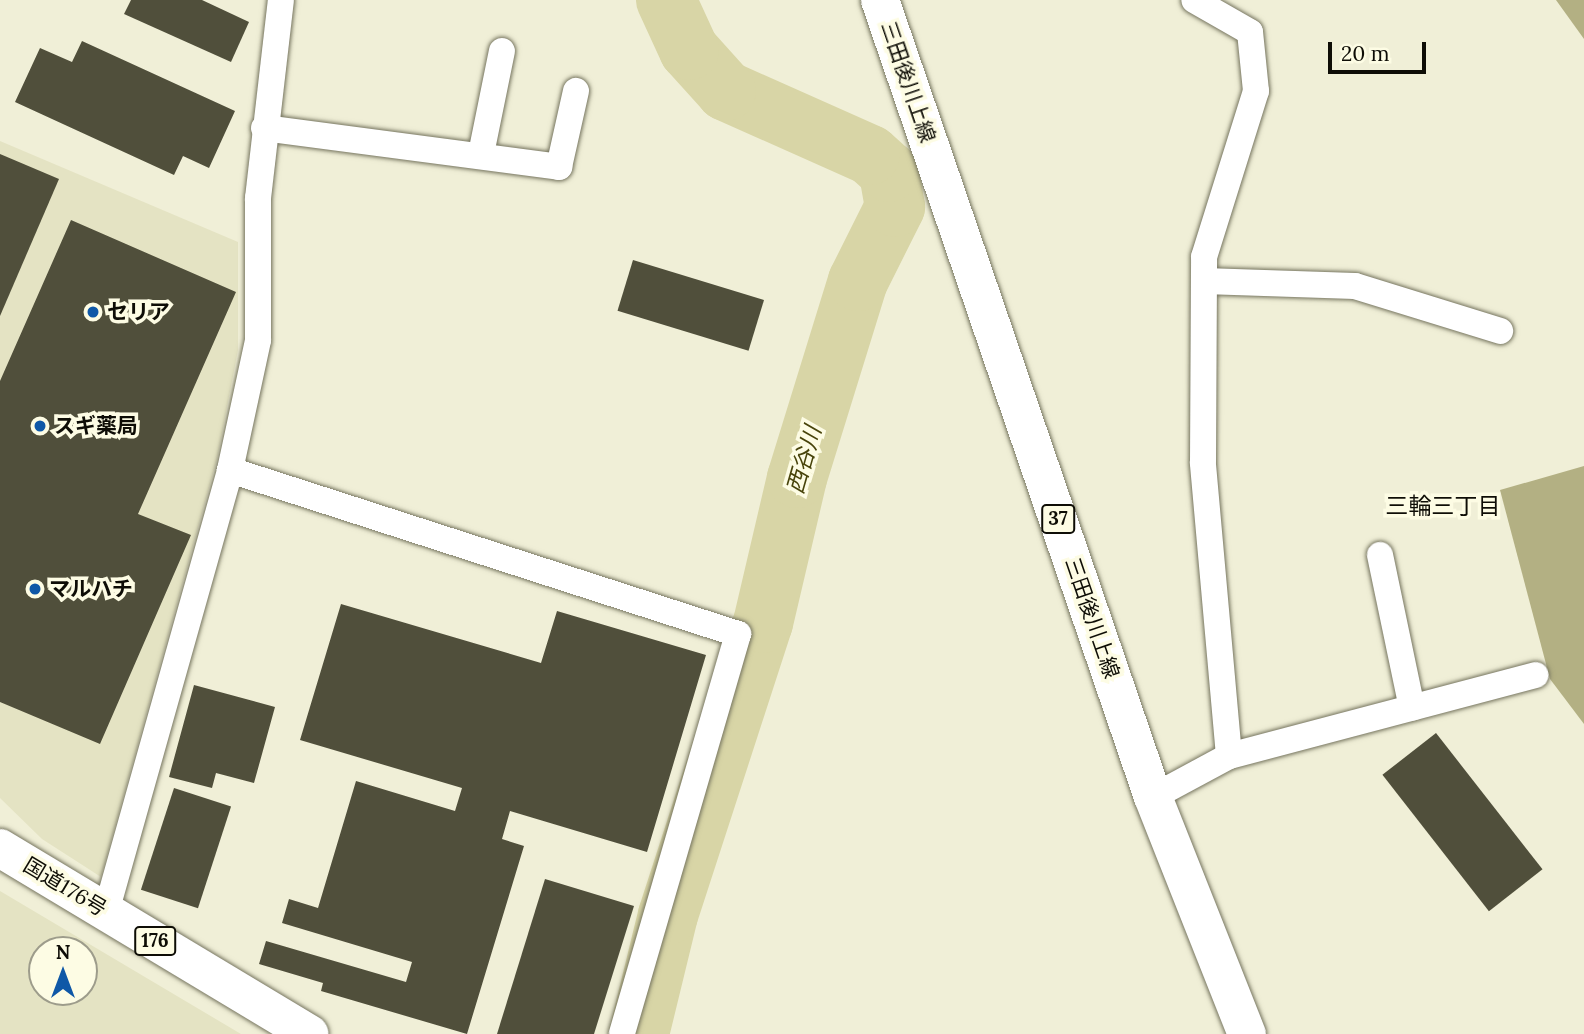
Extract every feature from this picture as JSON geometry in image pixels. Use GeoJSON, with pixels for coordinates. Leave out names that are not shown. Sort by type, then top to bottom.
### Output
{"type":"FeatureCollection","features":[{"type":"Feature","properties":{"kind":"main road","name":"三田後川上線"},"geometry":{"type":"LineString","coordinates":[[880,0],[1153,797],[1247,1034]]}},
{"type":"Feature","properties":{"kind":"main road","name":"国道176号"},"geometry":{"type":"LineString","coordinates":[[0,848],[309,1034]]}},
{"type":"Feature","properties":{"kind":"street"},"geometry":{"type":"LineString","coordinates":[[106,912],[230,470],[258,340],[264,128],[281,0]]}},
{"type":"Feature","properties":{"kind":"street"},"geometry":{"type":"LineString","coordinates":[[1194,0],[1250,32],[1256,91],[1204,257],[1203,462],[1229,756]]}},
{"type":"Feature","properties":{"kind":"street"},"geometry":{"type":"LineString","coordinates":[[481,155],[502,51]]}},
{"type":"Feature","properties":{"kind":"street"},"geometry":{"type":"LineString","coordinates":[[264,128],[559,167],[576,90]]}},
{"type":"Feature","properties":{"kind":"street"},"geometry":{"type":"LineString","coordinates":[[1204,281],[1355,286],[1500,331]]}},
{"type":"Feature","properties":{"kind":"street"},"geometry":{"type":"LineString","coordinates":[[230,470],[738,634],[622,1034]]}},
{"type":"Feature","properties":{"kind":"street"},"geometry":{"type":"LineString","coordinates":[[1380,555],[1412,708]]}},
{"type":"Feature","properties":{"kind":"street"},"geometry":{"type":"LineString","coordinates":[[1153,797],[1229,756],[1535,675]]}},
{"type":"Feature","properties":{"kind":"shaded area"},"geometry":{"type":"Polygon","coordinates":[[[1556,0],[1584,0],[1584,39],[1556,0]]]}},
{"type":"Feature","properties":{"kind":"shaded area"},"geometry":{"type":"Polygon","coordinates":[[[0,141],[238,242],[238,350],[217,459],[101,877],[42,839],[0,798],[0,141]]]}},
{"type":"Feature","properties":{"kind":"shaded area"},"geometry":{"type":"Polygon","coordinates":[[[1584,466],[1584,724],[1550,679],[1500,490],[1584,466]]]}},
{"type":"Feature","properties":{"kind":"shaded area"},"geometry":{"type":"Polygon","coordinates":[[[0,891],[76,936],[28,936],[28,1006],[98,1006],[98,949],[241,1034],[0,1034],[0,891]]]}},
{"type":"Feature","properties":{"kind":"building"},"geometry":{"type":"Polygon","coordinates":[[[131,0],[202,0],[249,22],[231,62],[124,14],[131,0]]]}},
{"type":"Feature","properties":{"kind":"building"},"geometry":{"type":"Polygon","coordinates":[[[82,41],[235,111],[209,168],[183,156],[174,175],[15,102],[40,48],[72,62],[82,41]]]}},
{"type":"Feature","properties":{"kind":"building"},"geometry":{"type":"Polygon","coordinates":[[[0,154],[59,179],[0,316],[0,154]]]}},
{"type":"Feature","properties":{"kind":"building"},"geometry":{"type":"Polygon","coordinates":[[[71,220],[236,292],[138,514],[191,535],[100,744],[0,702],[0,381],[71,220]]]}},
{"type":"Feature","properties":{"kind":"building"},"geometry":{"type":"Polygon","coordinates":[[[633,260],[764,300],[749,351],[618,311],[633,260]]]}},
{"type":"Feature","properties":{"kind":"building"},"geometry":{"type":"Polygon","coordinates":[[[341,604],[541,663],[557,611],[706,655],[647,852],[510,811],[502,839],[524,846],[467,1034],[321,991],[323,983],[259,964],[266,941],[406,982],[412,962],[282,923],[289,899],[318,908],[356,781],[455,811],[462,788],[300,740],[341,604]]]}},
{"type":"Feature","properties":{"kind":"building"},"geometry":{"type":"Polygon","coordinates":[[[194,685],[275,707],[254,783],[216,773],[212,788],[169,777],[194,685]]]}},
{"type":"Feature","properties":{"kind":"building"},"geometry":{"type":"Polygon","coordinates":[[[1436,733],[1543,869],[1489,911],[1382,775],[1436,733]]]}},
{"type":"Feature","properties":{"kind":"building"},"geometry":{"type":"Polygon","coordinates":[[[174,788],[231,807],[198,908],[141,890],[174,788]]]}},
{"type":"Feature","properties":{"kind":"building"},"geometry":{"type":"Polygon","coordinates":[[[545,879],[634,906],[594,1034],[497,1034],[545,879]]]}},
{"type":"Feature","properties":{"kind":"waterway","name":"西谷川"},"geometry":{"type":"LineString","coordinates":[[639,1034],[668,915],[763,623],[797,478],[858,281],[895,207],[889,172],[870,155],[726,91],[689,50],[666,0]]}},
{"type":"Feature","properties":{"kind":"place","name":"セリア"},"geometry":{"type":"Point","coordinates":[93,312]}},
{"type":"Feature","properties":{"kind":"place","name":"スギ薬局"},"geometry":{"type":"Point","coordinates":[40,426]}},
{"type":"Feature","properties":{"kind":"place","name":"マルハチ"},"geometry":{"type":"Point","coordinates":[35,589]}},
{"type":"Feature","properties":{"kind":"district","name":"三輪三丁目"},"geometry":{"type":"Point","coordinates":[1443,506]}}]}
